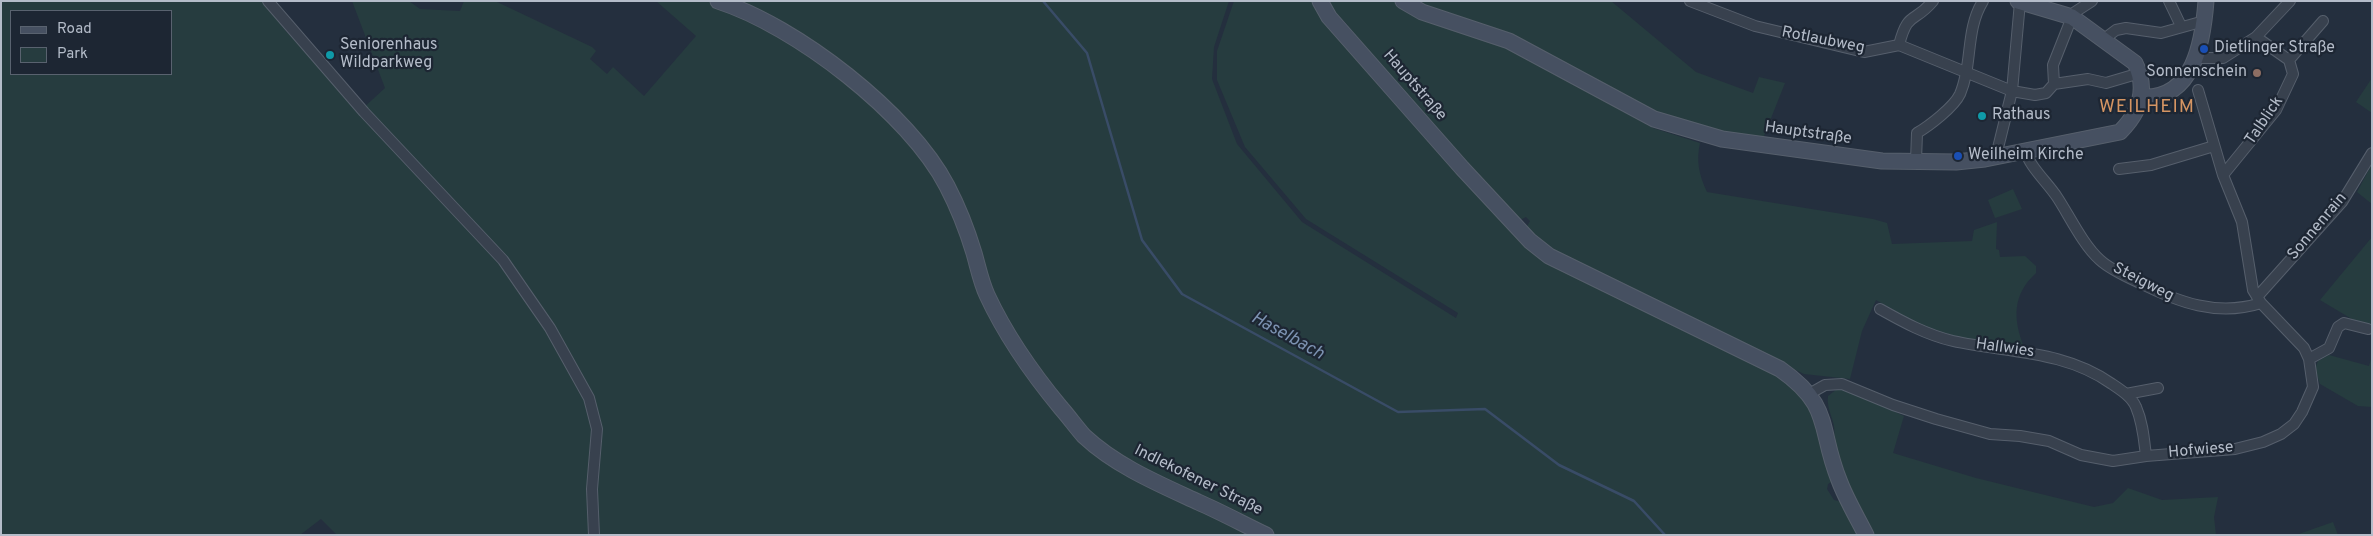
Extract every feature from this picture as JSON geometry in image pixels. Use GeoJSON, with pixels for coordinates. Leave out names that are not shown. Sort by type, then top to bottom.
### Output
{"type":"FeatureCollection","features":[{"type":"Feature","properties":{"kind":"street"},"geometry":{"type":"LineString","coordinates":[[268,1],[364,112],[503,260],[550,328],[589,398],[597,429],[592,488],[594,535]]}},
{"type":"Feature","properties":{"kind":"street","name":"Indlekofener Straße"},"geometry":{"type":"LineString","coordinates":[[718,1],[742,9],[780,28],[829,62],[864,90],[912,138],[947,185],[967,231],[986,294],[1015,348],[1084,436],[1114,459],[1151,480],[1266,535]]}},
{"type":"Feature","properties":{"kind":"street","name":"Hauptstraße"},"geometry":{"type":"LineString","coordinates":[[1320,1],[1329,16],[1462,168],[1530,242],[1549,256],[1780,369],[1809,394],[1823,418],[1838,480],[1866,535]]}},
{"type":"Feature","properties":{"kind":"street","name":"Hauptstraße"},"geometry":{"type":"LineString","coordinates":[[1403,1],[1422,12],[1509,41],[1639,111],[1683,129],[1722,139],[1796,150],[1882,161],[1956,162],[1996,156],[2120,132],[2130,121],[2142,97]]}},
{"type":"Feature","properties":{"kind":"street","name":"Rotlaubweg"},"geometry":{"type":"LineString","coordinates":[[1690,1],[1756,26],[1864,52],[1899,45]]}},
{"type":"Feature","properties":{"kind":"street"},"geometry":{"type":"LineString","coordinates":[[1932,1],[1903,26],[1899,45],[2012,91],[2035,95],[2046,94],[2050,91],[2054,84],[2053,65],[2072,17],[2075,12],[2092,1]]}},
{"type":"Feature","properties":{"kind":"street"},"geometry":{"type":"LineString","coordinates":[[1916,161],[1917,133],[1950,108],[1959,96],[1966,72],[1970,33],[1977,10],[1983,1]]}},
{"type":"Feature","properties":{"kind":"street"},"geometry":{"type":"LineString","coordinates":[[2169,1],[2181,26]]}},
{"type":"Feature","properties":{"kind":"street"},"geometry":{"type":"LineString","coordinates":[[1996,156],[2012,91],[2019,2],[2072,17],[2104,39],[2135,63],[2140,73],[2142,97],[2151,98],[2168,93],[2176,86],[2198,58],[2205,24],[2206,1]]}},
{"type":"Feature","properties":{"kind":"street"},"geometry":{"type":"LineString","coordinates":[[2198,58],[2223,58],[2256,37],[2290,1]]}},
{"type":"Feature","properties":{"kind":"street"},"geometry":{"type":"LineString","coordinates":[[2256,37],[2289,60],[2323,21]]}},
{"type":"Feature","properties":{"kind":"street"},"geometry":{"type":"LineString","coordinates":[[2104,39],[2116,30],[2126,28],[2161,33],[2181,26],[2205,24]]}},
{"type":"Feature","properties":{"kind":"street","name":"Talblick"},"geometry":{"type":"LineString","coordinates":[[2223,175],[2276,110],[2293,74],[2289,60]]}},
{"type":"Feature","properties":{"kind":"street"},"geometry":{"type":"LineString","coordinates":[[2054,84],[2088,80],[2106,83],[2140,73]]}},
{"type":"Feature","properties":{"kind":"street"},"geometry":{"type":"LineString","coordinates":[[2198,90],[2223,175],[2242,222],[2253,290],[2259,300]]}},
{"type":"Feature","properties":{"kind":"street"},"geometry":{"type":"LineString","coordinates":[[2119,169],[2151,165],[2214,146]]}},
{"type":"Feature","properties":{"kind":"street","name":"Steigweg"},"geometry":{"type":"LineString","coordinates":[[2025,150],[2027,158],[2039,172],[2100,260],[2126,276],[2186,304],[2212,308],[2250,306],[2259,300]]}},
{"type":"Feature","properties":{"kind":"street","name":"Sonnenrain"},"geometry":{"type":"LineString","coordinates":[[2259,300],[2342,202],[2372,153]]}},
{"type":"Feature","properties":{"kind":"street","name":"Hofwiese"},"geometry":{"type":"LineString","coordinates":[[1809,394],[1825,385],[1842,384],[1893,405],[1990,434],[2020,436],[2049,441],[2081,455],[2113,461],[2146,456],[2236,449],[2263,442],[2281,434],[2294,424],[2302,412],[2313,387],[2309,358],[2304,348],[2259,300]]}},
{"type":"Feature","properties":{"kind":"street","name":"Hallwies"},"geometry":{"type":"LineString","coordinates":[[1880,309],[1916,328],[1951,341],[1996,349],[2037,353],[2066,360],[2094,371],[2126,394],[2136,406],[2142,425],[2146,456]]}},
{"type":"Feature","properties":{"kind":"street"},"geometry":{"type":"LineString","coordinates":[[2309,358],[2329,348],[2338,326],[2344,323],[2368,329]]}},
{"type":"Feature","properties":{"kind":"street"},"geometry":{"type":"LineString","coordinates":[[2126,394],[2158,388]]}},
{"type":"Feature","properties":{"kind":"green space"},"geometry":{"type":"Polygon","coordinates":[[[1,1],[263,1],[284,29],[360,111],[385,88],[352,1],[409,1],[420,9],[460,11],[464,1],[495,1],[592,47],[596,51],[590,59],[607,74],[613,67],[644,96],[696,36],[656,1],[1229,1],[1214,47],[1212,79],[1237,144],[1302,222],[1456,318],[1458,313],[1306,219],[1245,147],[1217,80],[1217,51],[1234,1],[1315,1],[1517,238],[1546,262],[1682,330],[1778,373],[1790,381],[1820,421],[1833,481],[1828,484],[1827,489],[1834,500],[1842,502],[1859,535],[337,535],[321,519],[300,535],[1,535],[1,1]]]}},
{"type":"Feature","properties":{"kind":"green space"},"geometry":{"type":"Polygon","coordinates":[[[1324,1],[1393,1],[1403,9],[1508,48],[1653,128],[1700,143],[1699,168],[1707,192],[1873,219],[1887,223],[1892,244],[1972,241],[1974,230],[1997,222],[1996,249],[1999,250],[2000,257],[2025,256],[2036,266],[2036,273],[2022,290],[2017,308],[2018,327],[2024,347],[1958,337],[1932,329],[1913,322],[1876,300],[1862,331],[1850,379],[1804,374],[1549,251],[1525,230],[1530,221],[1526,217],[1516,222],[1370,56],[1366,48],[1344,21],[1336,18],[1324,1]]]}},
{"type":"Feature","properties":{"kind":"green space"},"geometry":{"type":"Polygon","coordinates":[[[1412,1],[1611,1],[1696,72],[1753,93],[1759,77],[1785,83],[1762,141],[1670,121],[1412,1]]]}},
{"type":"Feature","properties":{"kind":"green space"},"geometry":{"type":"Polygon","coordinates":[[[2372,78],[2372,113],[2356,102],[2372,78]]]}},
{"type":"Feature","properties":{"kind":"green space"},"geometry":{"type":"Polygon","coordinates":[[[2372,164],[2372,204],[2357,192],[2372,164]]]}},
{"type":"Feature","properties":{"kind":"green space"},"geometry":{"type":"Polygon","coordinates":[[[2013,189],[2022,209],[1995,218],[1988,200],[2013,189]]]}},
{"type":"Feature","properties":{"kind":"green space"},"geometry":{"type":"Polygon","coordinates":[[[2372,237],[2372,326],[2367,328],[2320,300],[2372,237]]]}},
{"type":"Feature","properties":{"kind":"green space"},"geometry":{"type":"Polygon","coordinates":[[[2329,355],[2369,366],[2372,356],[2372,407],[2358,406],[2320,384],[2315,369],[2318,361],[2329,355]]]}},
{"type":"Feature","properties":{"kind":"green space"},"geometry":{"type":"Polygon","coordinates":[[[1837,389],[1849,390],[1904,416],[1893,453],[1976,478],[2094,507],[2113,503],[2128,488],[2162,500],[2218,497],[2214,517],[2216,535],[1869,535],[1832,444],[1834,425],[1829,409],[1828,396],[1837,389]]]}},
{"type":"Feature","properties":{"kind":"green space"},"geometry":{"type":"Polygon","coordinates":[[[2333,522],[2338,535],[2296,535],[2333,522]]]}},
{"type":"Feature","properties":{"kind":"waterway","name":"Haselbach"},"geometry":{"type":"LineString","coordinates":[[1043,1],[1087,53],[1142,240],[1182,294],[1398,412],[1485,409],[1559,465],[1634,501],[1665,535]]}},
{"type":"Feature","properties":{"kind":"place","name":"Dietlinger Straße"},"geometry":{"type":"Point","coordinates":[2204,49]}},
{"type":"Feature","properties":{"kind":"place","name":"Seniorenhaus Wildparkweg"},"geometry":{"type":"Point","coordinates":[330,55]}},
{"type":"Feature","properties":{"kind":"place","name":"Sonnenschein"},"geometry":{"type":"Point","coordinates":[2257,73]}},
{"type":"Feature","properties":{"kind":"place","name":"Rathaus"},"geometry":{"type":"Point","coordinates":[1982,116]}},
{"type":"Feature","properties":{"kind":"place","name":"Weilheim Kirche"},"geometry":{"type":"Point","coordinates":[1958,156]}},
{"type":"Feature","properties":{"kind":"district","name":"WEILHEIM"},"geometry":{"type":"Point","coordinates":[2147,108]}}]}
